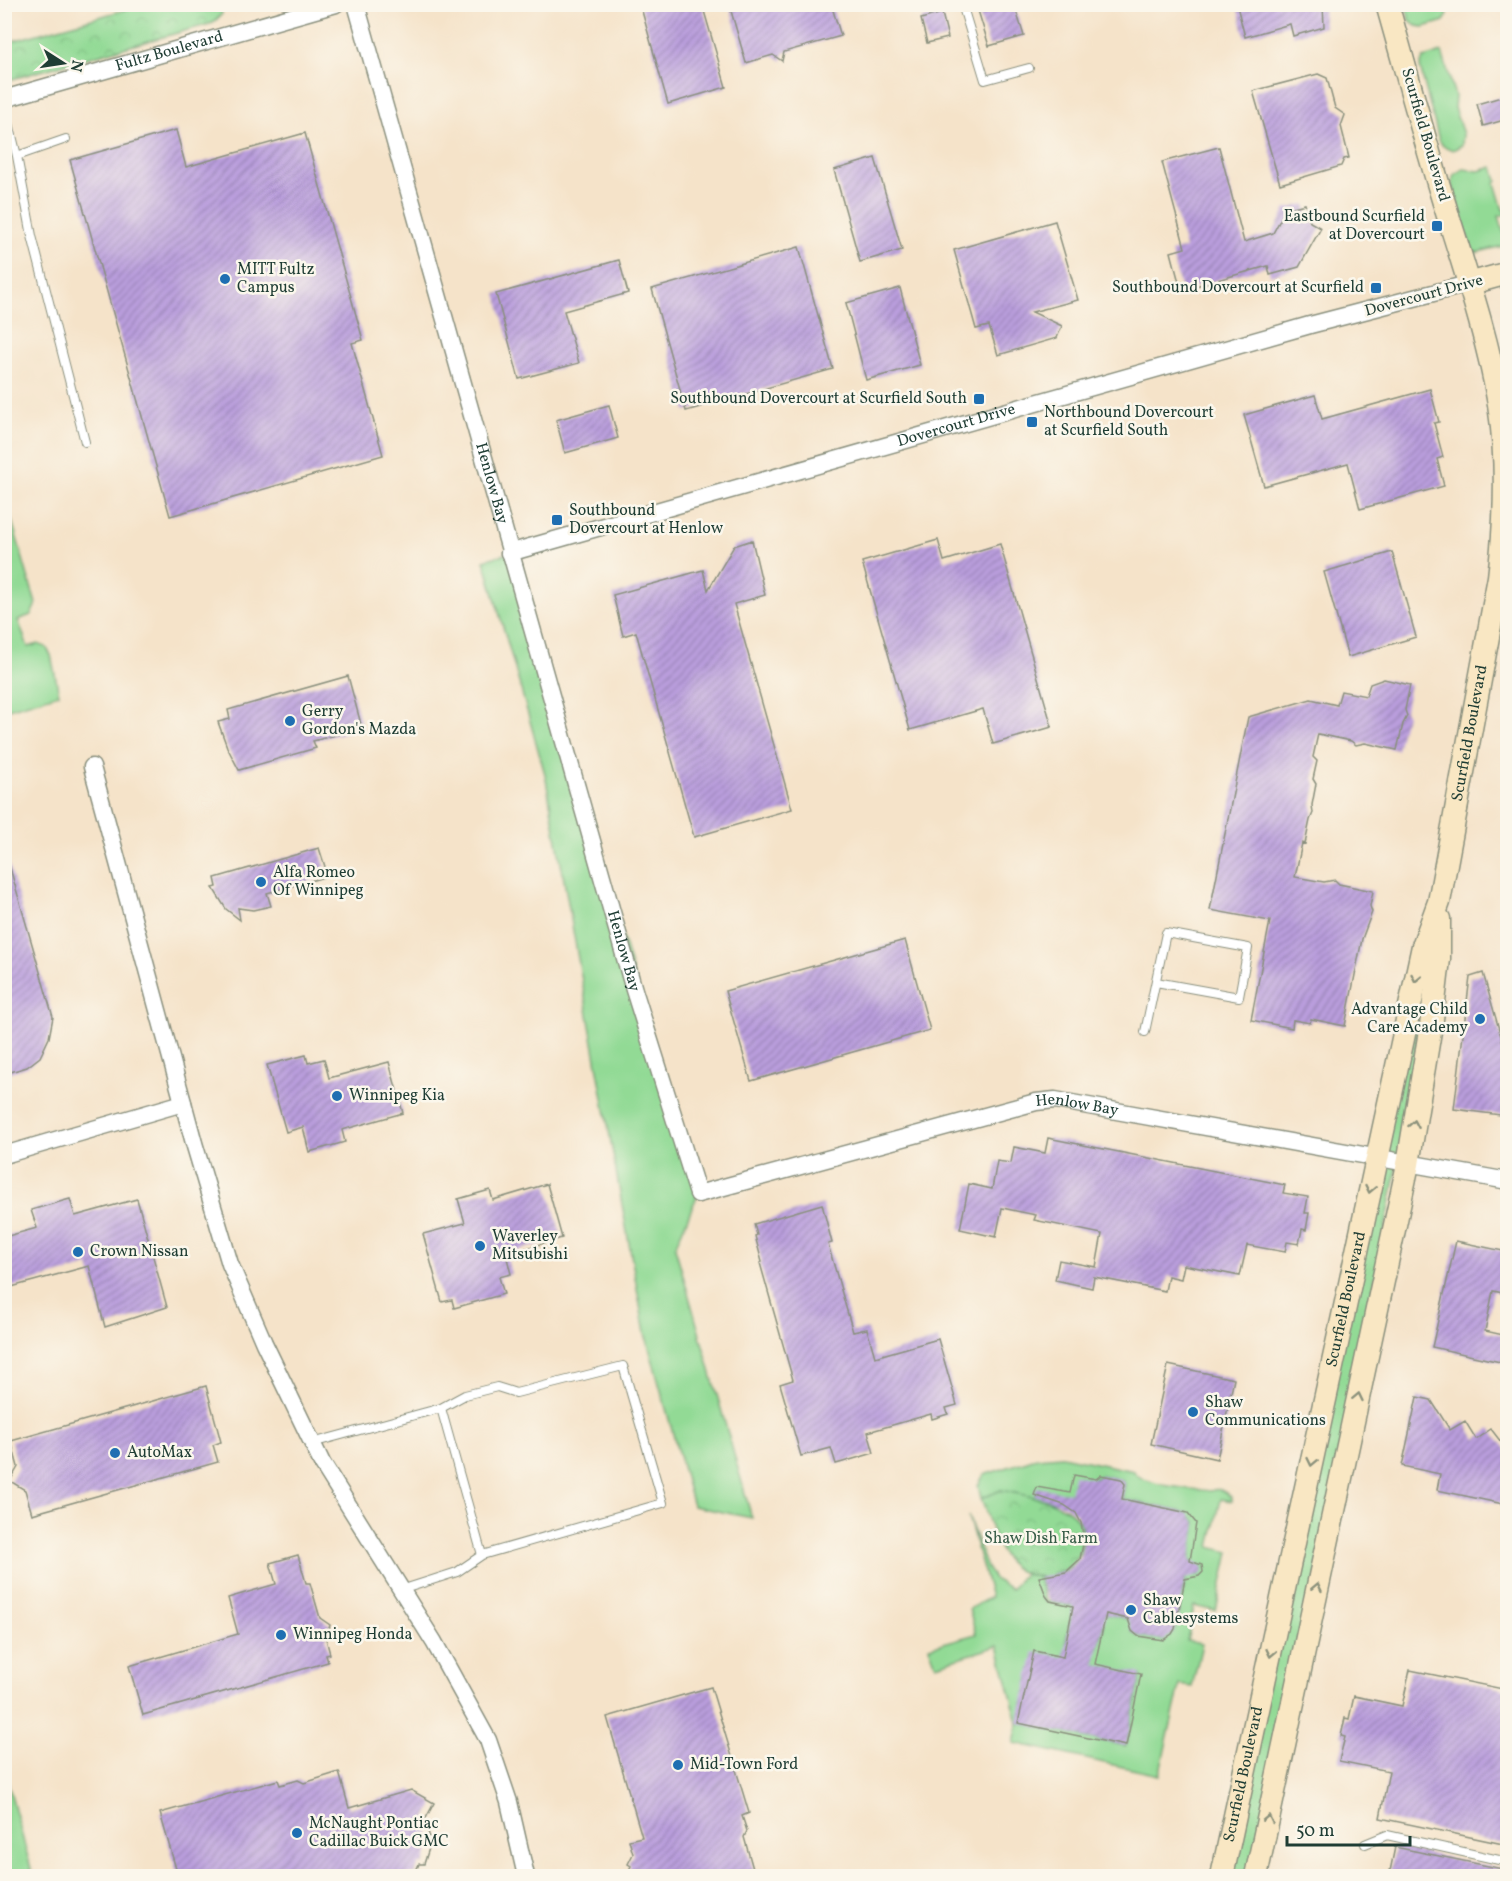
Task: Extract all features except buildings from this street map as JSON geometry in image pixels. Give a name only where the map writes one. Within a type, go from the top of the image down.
[{"type":"street","name":"Fultz Boulevard","points":[[4,101],[336,4]]},
{"type":"street","name":"Henlow Bay","points":[[356,4],[634,990],[698,1194],[1036,1102],[1055,1100],[1508,1181]]},
{"type":"street","name":"Scurfield Boulevard","points":[[1222,1876],[1423,946],[1439,902],[1499,577],[1506,489],[1499,404],[1468,284],[1387,4]]},
{"type":"street","name":"Dovercourt Drive","points":[[509,553],[1310,325],[1508,273]]},
{"type":"street","points":[[92,767],[183,1103],[230,1264],[264,1343],[322,1463],[434,1642],[488,1740],[509,1802],[526,1876]]},
{"type":"street","name":"Scurfield Boulevard","points":[[1256,1876],[1408,1164],[1432,1018],[1439,959],[1439,902]]},
{"type":"street","points":[[4,1155],[183,1103]]},
{"type":"lane","points":[[962,4],[985,80],[1029,68]]},
{"type":"lane","points":[[4,101],[32,236],[86,442]]},
{"type":"lane","points":[[16,156],[66,139]]},
{"type":"lane","points":[[1145,1032],[1166,933],[1248,948],[1239,997],[1156,982]]},
{"type":"lane","points":[[312,1443],[441,1408],[465,1395],[497,1387],[516,1393],[623,1365],[663,1503],[482,1555],[457,1572],[401,1590]]},
{"type":"lane","points":[[441,1408],[482,1555]]},
{"type":"lane","points":[[1365,1844],[1387,1836],[1508,1862]]},
{"type":"green space","points":[[142,5],[220,5],[222,14],[213,23],[5,81],[5,43]]},
{"type":"green space","points":[[1406,5],[1445,5],[1448,15],[1444,21],[1424,27],[1416,26],[1409,19]]},
{"type":"green space","points":[[1442,52],[1455,96],[1454,108],[1463,134],[1462,145],[1453,150],[1443,146],[1439,140],[1420,67],[1423,58]]},
{"type":"green space","points":[[1493,167],[1503,210],[1507,210],[1507,214],[1499,216],[1507,245],[1475,253],[1470,246],[1452,183],[1455,174],[1463,169],[1479,171]]},
{"type":"green space","points":[[5,508],[9,511],[36,604],[31,615],[18,620],[28,647],[38,644],[46,647],[51,655],[59,694],[5,710]]},
{"type":"green space","points":[[509,553],[698,1194],[675,1247],[752,1518],[693,1506],[645,1333],[545,774],[484,560]]},
{"type":"green space","points":[[1423,946],[1439,959],[1256,1876],[1222,1876]]},
{"type":"green space","points":[[1062,1456],[1134,1471],[1147,1480],[1169,1486],[1220,1490],[1232,1498],[1232,1501],[1221,1499],[1210,1547],[1229,1552],[1216,1611],[1194,1606],[1187,1641],[1202,1644],[1192,1687],[1180,1685],[1159,1775],[1014,1743],[1018,1723],[998,1646],[936,1665],[929,1647],[976,1634],[969,1609],[991,1597],[968,1516],[987,1568],[995,1580],[1011,1589],[1024,1574],[1039,1577],[1045,1601],[1084,1608],[1071,1619],[1066,1639],[1069,1658],[1019,1723],[1126,1746],[1141,1675],[1088,1663],[1099,1646],[1104,1625],[1094,1611],[1132,1620],[1132,1631],[1138,1636],[1163,1640],[1172,1634],[1186,1576],[1199,1576],[1202,1566],[1190,1561],[1196,1522],[1187,1513],[1122,1499],[1125,1484],[1122,1480],[1101,1475],[1054,1502],[1001,1490],[981,1499],[978,1485],[984,1475],[1036,1458]]},
{"type":"green space","name":"Shaw Dish Farm","points":[[1001,1490],[1053,1503],[1073,1514],[1082,1532],[1081,1549],[1075,1561],[1065,1570],[1052,1575],[1039,1576],[1025,1573],[1013,1566],[1000,1549],[981,1499]]},
{"type":"green space","points":[[5,1772],[33,1876],[5,1876]]},
{"type":"place","name":"Eastbound Scurfield at Dovercourt","points":[[1437,226]]},
{"type":"place","name":"MITT Fultz Campus","points":[[225,279]]},
{"type":"place","name":"Southbound Dovercourt at Scurfield","points":[[1376,288]]},
{"type":"place","name":"Southbound Dovercourt at Scurfield South","points":[[979,399]]},
{"type":"place","name":"Northbound Dovercourt at Scurfield South","points":[[1032,422]]},
{"type":"place","name":"Southbound Dovercourt at Henlow","points":[[557,520]]},
{"type":"place","name":"Gerry Gordon's Mazda","points":[[290,721]]},
{"type":"place","name":"Alfa Romeo Of Winnipeg","points":[[261,882]]},
{"type":"place","name":"Advantage Child Care Academy","points":[[1480,1019]]},
{"type":"place","name":"Winnipeg Kia","points":[[337,1096]]},
{"type":"place","name":"Waverley Mitsubishi","points":[[480,1246]]},
{"type":"place","name":"Crown Nissan","points":[[78,1252]]},
{"type":"place","name":"Shaw Communications","points":[[1193,1412]]},
{"type":"place","name":"AutoMax","points":[[115,1453]]},
{"type":"place","name":"Shaw Cablesystems","points":[[1131,1610]]},
{"type":"place","name":"Winnipeg Honda","points":[[281,1635]]},
{"type":"place","name":"Mid-Town Ford","points":[[678,1765]]},
{"type":"place","name":"McNaught Pontiac Cadillac Buick GMC","points":[[297,1833]]}]
